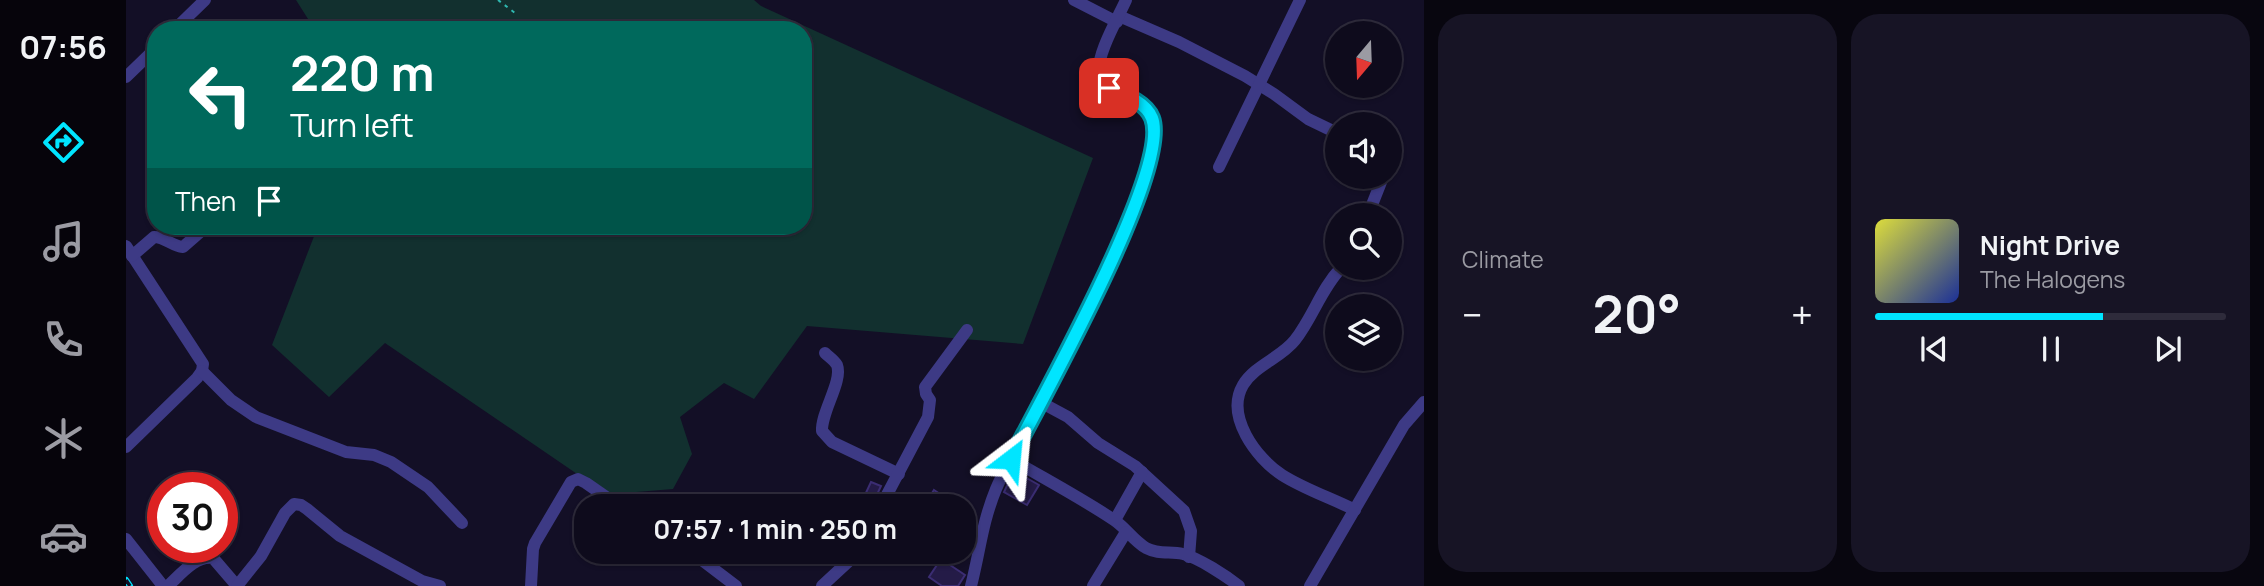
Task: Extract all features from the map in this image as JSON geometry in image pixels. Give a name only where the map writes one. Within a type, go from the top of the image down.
[{"type":"street","points":[[183,21],[205,0]]},
{"type":"street","points":[[1074,0],[1179,41],[1260,85],[1308,119],[1325,127]]},
{"type":"street","points":[[971,586],[984,520],[998,486],[1042,403],[1129,222],[1151,154],[1154,131],[1152,118],[1147,110],[1109,88],[1099,76],[1101,58],[1126,0]]},
{"type":"street","points":[[1219,167],[1300,0]]},
{"type":"street","points":[[126,76],[147,56]]},
{"type":"street","points":[[126,447],[197,378],[203,364],[129,251],[154,237],[161,237],[183,247],[197,235]]},
{"type":"street","points":[[1330,280],[1294,341],[1247,379],[1237,407],[1243,428],[1260,454],[1272,466],[1296,482],[1355,510]]},
{"type":"street","points":[[888,494],[928,417],[930,400],[925,387],[967,330]]},
{"type":"street","points":[[825,353],[838,369],[837,381],[822,422],[822,431],[832,442],[899,474]]},
{"type":"street","points":[[202,370],[231,400],[256,417],[337,449],[374,455],[391,462],[428,487],[463,523]]},
{"type":"street","points":[[1310,586],[1404,425],[1424,402]]},
{"type":"street","points":[[1042,403],[1068,418],[1098,443],[1142,472],[1187,516],[1191,531],[1189,556]]},
{"type":"street","points":[[1011,459],[1115,520],[1148,549],[1189,556],[1239,586]]},
{"type":"street","points":[[1115,520],[1142,472]]},
{"type":"street","points":[[531,586],[535,543],[571,482],[578,479],[586,482],[602,494]]},
{"type":"street","points":[[126,539],[165,586],[197,560],[209,556],[237,586],[261,556],[285,513],[294,504],[301,505],[341,536],[422,582],[440,586]]},
{"type":"street","points":[[1093,586],[1126,532]]},
{"type":"street","points":[[707,564],[736,586]]},
{"type":"street","points":[[822,586],[846,564]]},
{"type":"path","points":[[498,0],[516,13]]},
{"type":"green space","points":[[296,0],[754,0],[794,21],[309,21]]},
{"type":"green space","points":[[812,29],[1093,158],[1023,344],[807,326],[754,399],[724,383],[680,417],[692,454],[673,489],[612,494],[583,478],[385,343],[329,397],[272,345],[315,235],[812,235]]},
{"type":"building","points":[[1014,471],[1039,485],[1027,505],[1004,492]]},
{"type":"building","points":[[871,482],[881,486],[877,494],[865,494]]},
{"type":"building","points":[[938,564],[948,564],[965,575],[958,586],[942,586],[929,577]]},
{"type":"railway","points":[[126,580],[130,586]]},
{"type":"route","points":[[1011,459],[1040,408],[1094,298],[1129,222],[1147,171],[1154,131],[1152,118],[1138,103],[1109,88]]}]
